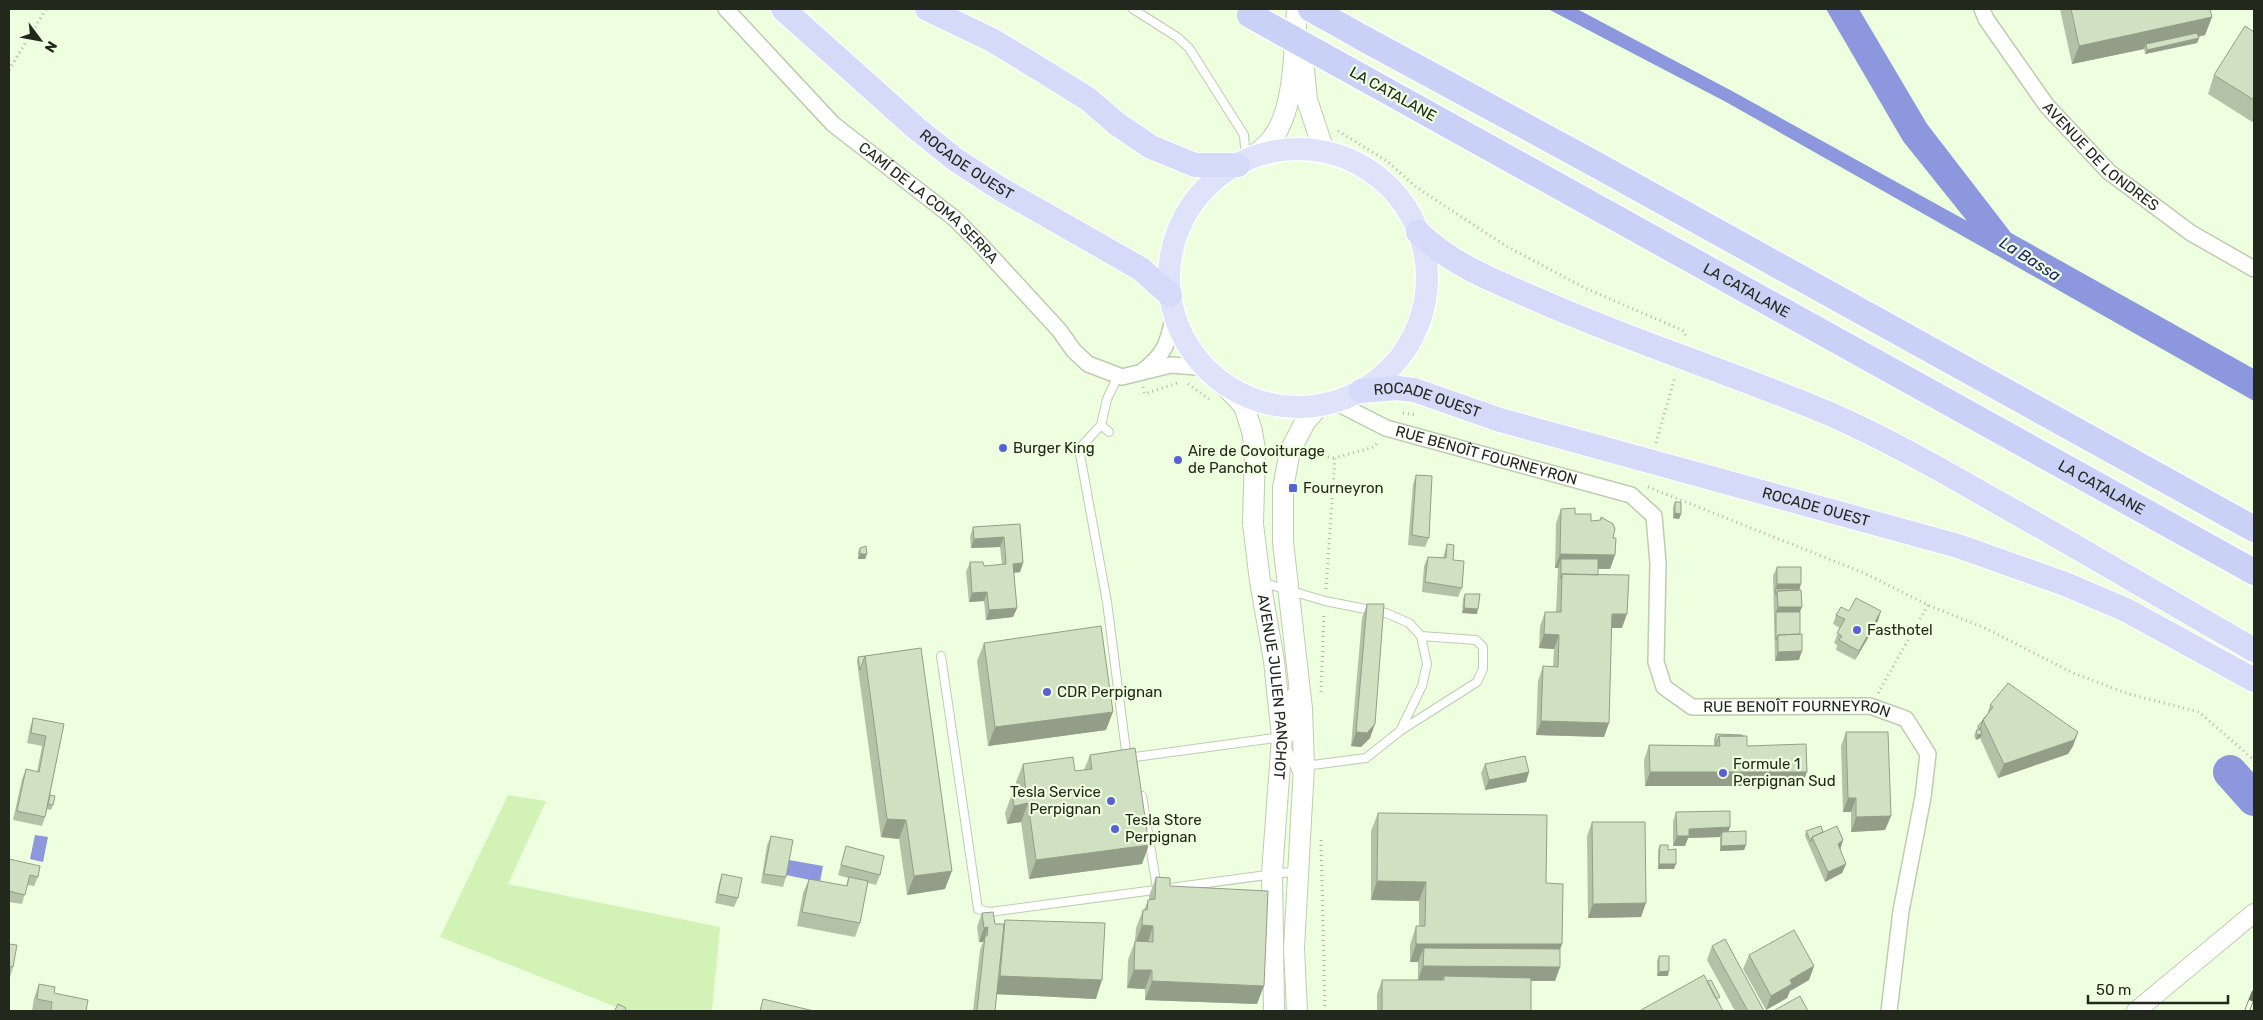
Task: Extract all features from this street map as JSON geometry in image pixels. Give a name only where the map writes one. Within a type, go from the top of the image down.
[{"type":"highway","name":"ROCADE OUEST","points":[[783,9],[916,128],[956,160],[999,188],[1141,269],[1172,304]]},
{"type":"highway","points":[[927,9],[992,40],[1043,71],[1088,99],[1117,124],[1151,147],[1195,165],[1247,159]]},
{"type":"highway","points":[[1310,9],[1584,158],[2254,529]]},
{"type":"highway","name":"LA CATALANE","points":[[1245,12],[2254,572]]},
{"type":"highway","points":[[1418,232],[1436,249],[1453,261],[1498,283],[1612,332],[1701,363],[1832,415],[1941,470],[2254,650]]},
{"type":"highway","name":"ROCADE OUEST","points":[[1361,391],[1398,388],[1414,390],[1500,420],[1958,546],[2065,584],[2155,624],[2254,680]]},
{"type":"main road","points":[[1247,159],[1289,149],[1324,151],[1356,163],[1382,182],[1403,205],[1418,232],[1425,257],[1426,275],[1424,310],[1415,334],[1401,357],[1383,376],[1361,391],[1328,405],[1297,407],[1275,405],[1253,399],[1233,389],[1212,372],[1194,352],[1172,304],[1169,272],[1179,228],[1204,189],[1271,140],[1282,117],[1289,95],[1297,9]]},
{"type":"main road","points":[[1303,9],[1303,75],[1307,100],[1324,151]]},
{"type":"main road","name":"AVENUE JULIEN PANCHOT","points":[[1212,372],[1244,406],[1252,431],[1255,450],[1253,524],[1260,581],[1283,670],[1282,738],[1272,873],[1274,1011]]},
{"type":"main road","name":"AVENUE JULIEN PANCHOT","points":[[1297,1011],[1294,948],[1304,766],[1302,709],[1287,591],[1283,542],[1284,488],[1290,451],[1305,422],[1328,405]]},
{"type":"street","name":"CAMÍ DE LA COMA SERRA","points":[[726,9],[833,124],[954,218],[1059,330],[1074,351],[1088,364],[1118,376],[1139,374],[1171,365],[1212,372]]},
{"type":"street","name":"AVENUE DE LONDRES","points":[[1982,9],[1986,19],[2047,106],[2109,172],[2191,233],[2254,269]]},
{"type":"street","points":[[1139,374],[1160,358],[1168,344],[1172,304]]},
{"type":"street","name":"RUE BENOÎT FOURNEYRON","points":[[1328,405],[1386,428],[1631,494],[1654,516],[1657,535],[1656,662],[1664,687],[1692,707],[1870,706],[1906,719],[1928,754],[1923,797],[1900,921],[1888,1011]]},
{"type":"street","points":[[2136,1011],[2252,912]]},
{"type":"lane","points":[[1133,9],[1177,37],[1189,48],[1244,135],[1247,159]]},
{"type":"lane","points":[[1118,376],[1107,399],[1101,425],[1079,449],[1107,602],[1126,751],[1135,757],[1282,738],[1297,771],[1296,814],[1302,825]]},
{"type":"lane","points":[[1101,425],[1109,432]]},
{"type":"lane","points":[[1260,581],[1287,591],[1325,601],[1386,613],[1409,623],[1421,636],[1426,664],[1422,686],[1400,731]]},
{"type":"lane","points":[[1283,670],[1291,746],[1304,766],[1366,758],[1400,731],[1477,682],[1483,669],[1483,647],[1476,640],[1421,636]]},
{"type":"lane","points":[[941,656],[978,909],[990,912],[1297,871]]},
{"type":"lane","points":[[1135,757],[1137,766]]},
{"type":"lane","points":[[1140,784],[1157,889]]},
{"type":"path","points":[[9,70],[46,9]]},
{"type":"path","points":[[1330,127],[1387,161],[1431,197],[1506,246],[1585,288],[1684,331],[1687,335],[1685,340]]},
{"type":"path","points":[[1654,450],[1677,369]]},
{"type":"path","points":[[1139,374],[1145,394],[1181,382],[1203,394],[1214,404]]},
{"type":"path","points":[[1290,451],[1335,458],[1374,447],[1386,428]]},
{"type":"path","points":[[1216,450],[1235,452],[1237,448]]},
{"type":"path","points":[[1320,697],[1335,458]]},
{"type":"path","points":[[1666,492],[1864,573],[1928,605],[1987,629],[2073,673],[2129,694],[2199,712],[2254,760]]},
{"type":"path","points":[[1870,706],[1928,605]]},
{"type":"path","points":[[1321,833],[1325,1011]]},
{"type":"green space","points":[[508,795],[546,801],[508,884],[720,927],[712,1011],[626,1011],[440,937]]},
{"type":"water","points":[[1548,9],[1577,9],[1732,91],[1967,221],[1903,141],[1826,9],[1859,9],[1927,124],[2011,233],[2254,369],[2254,401],[1726,102]]},
{"type":"water","points":[[35,835],[48,837],[43,862],[30,859]]},
{"type":"water","points":[[789,860],[823,866],[820,882],[786,875]]},
{"type":"building","points":[[2071,9],[2210,9],[2212,17],[2079,46]]},
{"type":"building","points":[[2245,26],[2254,32],[2254,100],[2214,75]]},
{"type":"building","points":[[2197,33],[2199,38],[2147,50],[2146,44]]},
{"type":"building","points":[[1416,475],[1432,476],[1429,538],[1412,535]]},
{"type":"building","points":[[1675,502],[1681,502],[1681,514],[1675,513]]},
{"type":"building","points":[[1575,508],[1575,514],[1591,514],[1591,521],[1601,520],[1601,517],[1613,524],[1615,529],[1613,538],[1616,538],[1615,555],[1560,554],[1561,509]]},
{"type":"building","points":[[1020,524],[1023,563],[1013,564],[1017,608],[989,610],[987,592],[972,593],[970,562],[983,562],[984,566],[1006,564],[1004,537],[974,539],[973,527]]},
{"type":"building","points":[[1447,544],[1454,545],[1453,560],[1464,561],[1462,588],[1425,582],[1428,557],[1446,558]]},
{"type":"building","points":[[866,546],[867,554],[860,554],[860,548]]},
{"type":"building","points":[[1561,559],[1598,559],[1598,575],[1562,574],[1561,579]]},
{"type":"building","points":[[1777,567],[1801,567],[1801,584],[1777,584]]},
{"type":"building","points":[[1562,574],[1629,575],[1627,614],[1612,614],[1609,723],[1541,721],[1543,666],[1558,667],[1559,635],[1544,634],[1545,612],[1561,612]]},
{"type":"building","points":[[1775,589],[1799,590],[1777,591],[1776,595]]},
{"type":"building","points":[[1801,590],[1802,607],[1778,607],[1777,591]]},
{"type":"building","points":[[1465,594],[1480,594],[1478,609],[1464,608]]},
{"type":"building","points":[[1856,598],[1881,611],[1859,651],[1839,640],[1842,636],[1837,633],[1845,619],[1836,615],[1841,607],[1849,611]]},
{"type":"building","points":[[1367,604],[1384,604],[1375,724],[1367,733],[1356,732]]},
{"type":"building","points":[[1776,612],[1800,612],[1800,634],[1778,635],[1776,640]]},
{"type":"building","points":[[1101,626],[1113,712],[995,727],[984,643]]},
{"type":"building","points":[[1802,634],[1802,651],[1778,652],[1778,635]]},
{"type":"building","points":[[921,648],[952,871],[914,876],[906,820],[887,819],[865,656]]},
{"type":"building","points":[[865,656],[860,670],[858,657]]},
{"type":"building","points":[[2008,683],[2078,732],[2074,740],[2004,764],[1983,720],[1993,707],[1990,705]]},
{"type":"building","points":[[33,718],[64,724],[45,817],[17,811],[26,769],[39,772],[46,736],[31,733]]},
{"type":"building","points":[[1980,729],[1982,734],[1977,735],[1976,731]]},
{"type":"building","points":[[1846,732],[1888,732],[1891,816],[1856,817],[1856,798],[1848,798]]},
{"type":"building","points":[[1716,734],[1743,736],[1719,736],[1716,745]]},
{"type":"building","points":[[1719,736],[1747,736],[1747,746],[1806,744],[1807,772],[1650,772],[1649,745],[1720,746]]},
{"type":"building","points":[[1135,748],[1149,845],[1036,860],[1028,803],[1014,806],[1012,794],[1026,792],[1023,764],[1073,757],[1075,771],[1092,769],[1090,755]]},
{"type":"building","points":[[1525,756],[1529,772],[1489,780],[1485,764]]},
{"type":"building","points":[[50,795],[55,796],[53,805],[48,804]]},
{"type":"building","points":[[1730,811],[1730,827],[1689,829],[1689,836],[1677,836],[1676,812]]},
{"type":"building","points":[[1378,813],[1547,815],[1546,883],[1563,884],[1562,944],[1416,944],[1416,926],[1425,926],[1426,882],[1377,881]]},
{"type":"building","points":[[1592,822],[1645,822],[1646,903],[1593,904]]},
{"type":"building","points":[[1821,826],[1823,832],[1812,837],[1811,842],[1806,831]]},
{"type":"building","points":[[1837,826],[1843,840],[1838,844],[1846,864],[1828,872],[1812,837]]},
{"type":"building","points":[[1746,831],[1746,845],[1721,846],[1722,832]]},
{"type":"building","points":[[771,836],[793,840],[786,877],[764,874]]},
{"type":"building","points":[[1660,845],[1668,845],[1668,850],[1676,849],[1676,864],[1659,864]]},
{"type":"building","points":[[846,846],[884,856],[880,875],[841,865]]},
{"type":"building","points":[[9,859],[40,866],[38,877],[30,875],[25,895],[9,891]]},
{"type":"building","points":[[722,874],[742,878],[738,898],[718,894]]},
{"type":"building","points":[[849,877],[868,881],[860,923],[802,912],[809,879],[847,886]]},
{"type":"building","points":[[1156,877],[1170,878],[1170,886],[1268,891],[1264,986],[1152,981],[1152,970],[1134,970],[1135,941],[1153,942],[1153,926],[1142,925],[1143,910],[1147,910],[1148,900],[1155,899]]},
{"type":"building","points":[[993,912],[995,924],[1004,924],[995,1011],[977,1011],[985,936],[987,936],[988,927],[984,928],[982,913]]},
{"type":"building","points":[[1005,920],[1105,923],[1102,980],[1000,976]]},
{"type":"building","points":[[1794,930],[1814,966],[1790,980],[1792,984],[1771,996],[1749,955]]},
{"type":"building","points":[[1725,939],[1764,1011],[1748,1011],[1712,946]]},
{"type":"building","points":[[9,944],[17,945],[13,967],[9,966]]},
{"type":"building","points":[[1424,948],[1560,949],[1560,967],[1423,966]]},
{"type":"building","points":[[1659,956],[1669,956],[1669,971],[1659,972]]},
{"type":"building","points":[[1704,975],[1723,1011],[1641,1010]]},
{"type":"building","points":[[1444,976],[1531,978],[1531,1011],[1382,1011],[1382,980],[1444,980]]},
{"type":"building","points":[[1711,980],[1720,997],[1716,999],[1707,981]]},
{"type":"building","points":[[39,984],[55,987],[54,993],[88,1000],[86,1011],[51,1011],[52,1002],[37,999]]},
{"type":"building","points":[[1800,996],[1808,1011],[1775,1011],[1775,1010]]},
{"type":"building","points":[[763,999],[814,1011],[760,1011]]},
{"type":"building","points":[[618,1004],[626,1008],[625,1011],[615,1010]]},
{"type":"waterway","name":"La Bassa","points":[[2230,772],[2254,799]]},
{"type":"railway","points":[[2247,1011],[2254,993]]},
{"type":"place","name":"Burger King","points":[[1003,448]]},
{"type":"place","name":"Aire de Covoiturage de Panchot","points":[[1178,460]]},
{"type":"place","name":"Fourneyron","points":[[1293,488]]},
{"type":"place","name":"Fasthotel","points":[[1857,630]]},
{"type":"place","name":"CDR Perpignan","points":[[1047,692]]},
{"type":"place","name":"Formule 1 Perpignan Sud","points":[[1723,773]]},
{"type":"place","name":"Tesla Service Perpignan","points":[[1111,801]]},
{"type":"place","name":"Tesla Store Perpignan","points":[[1115,829]]}]
